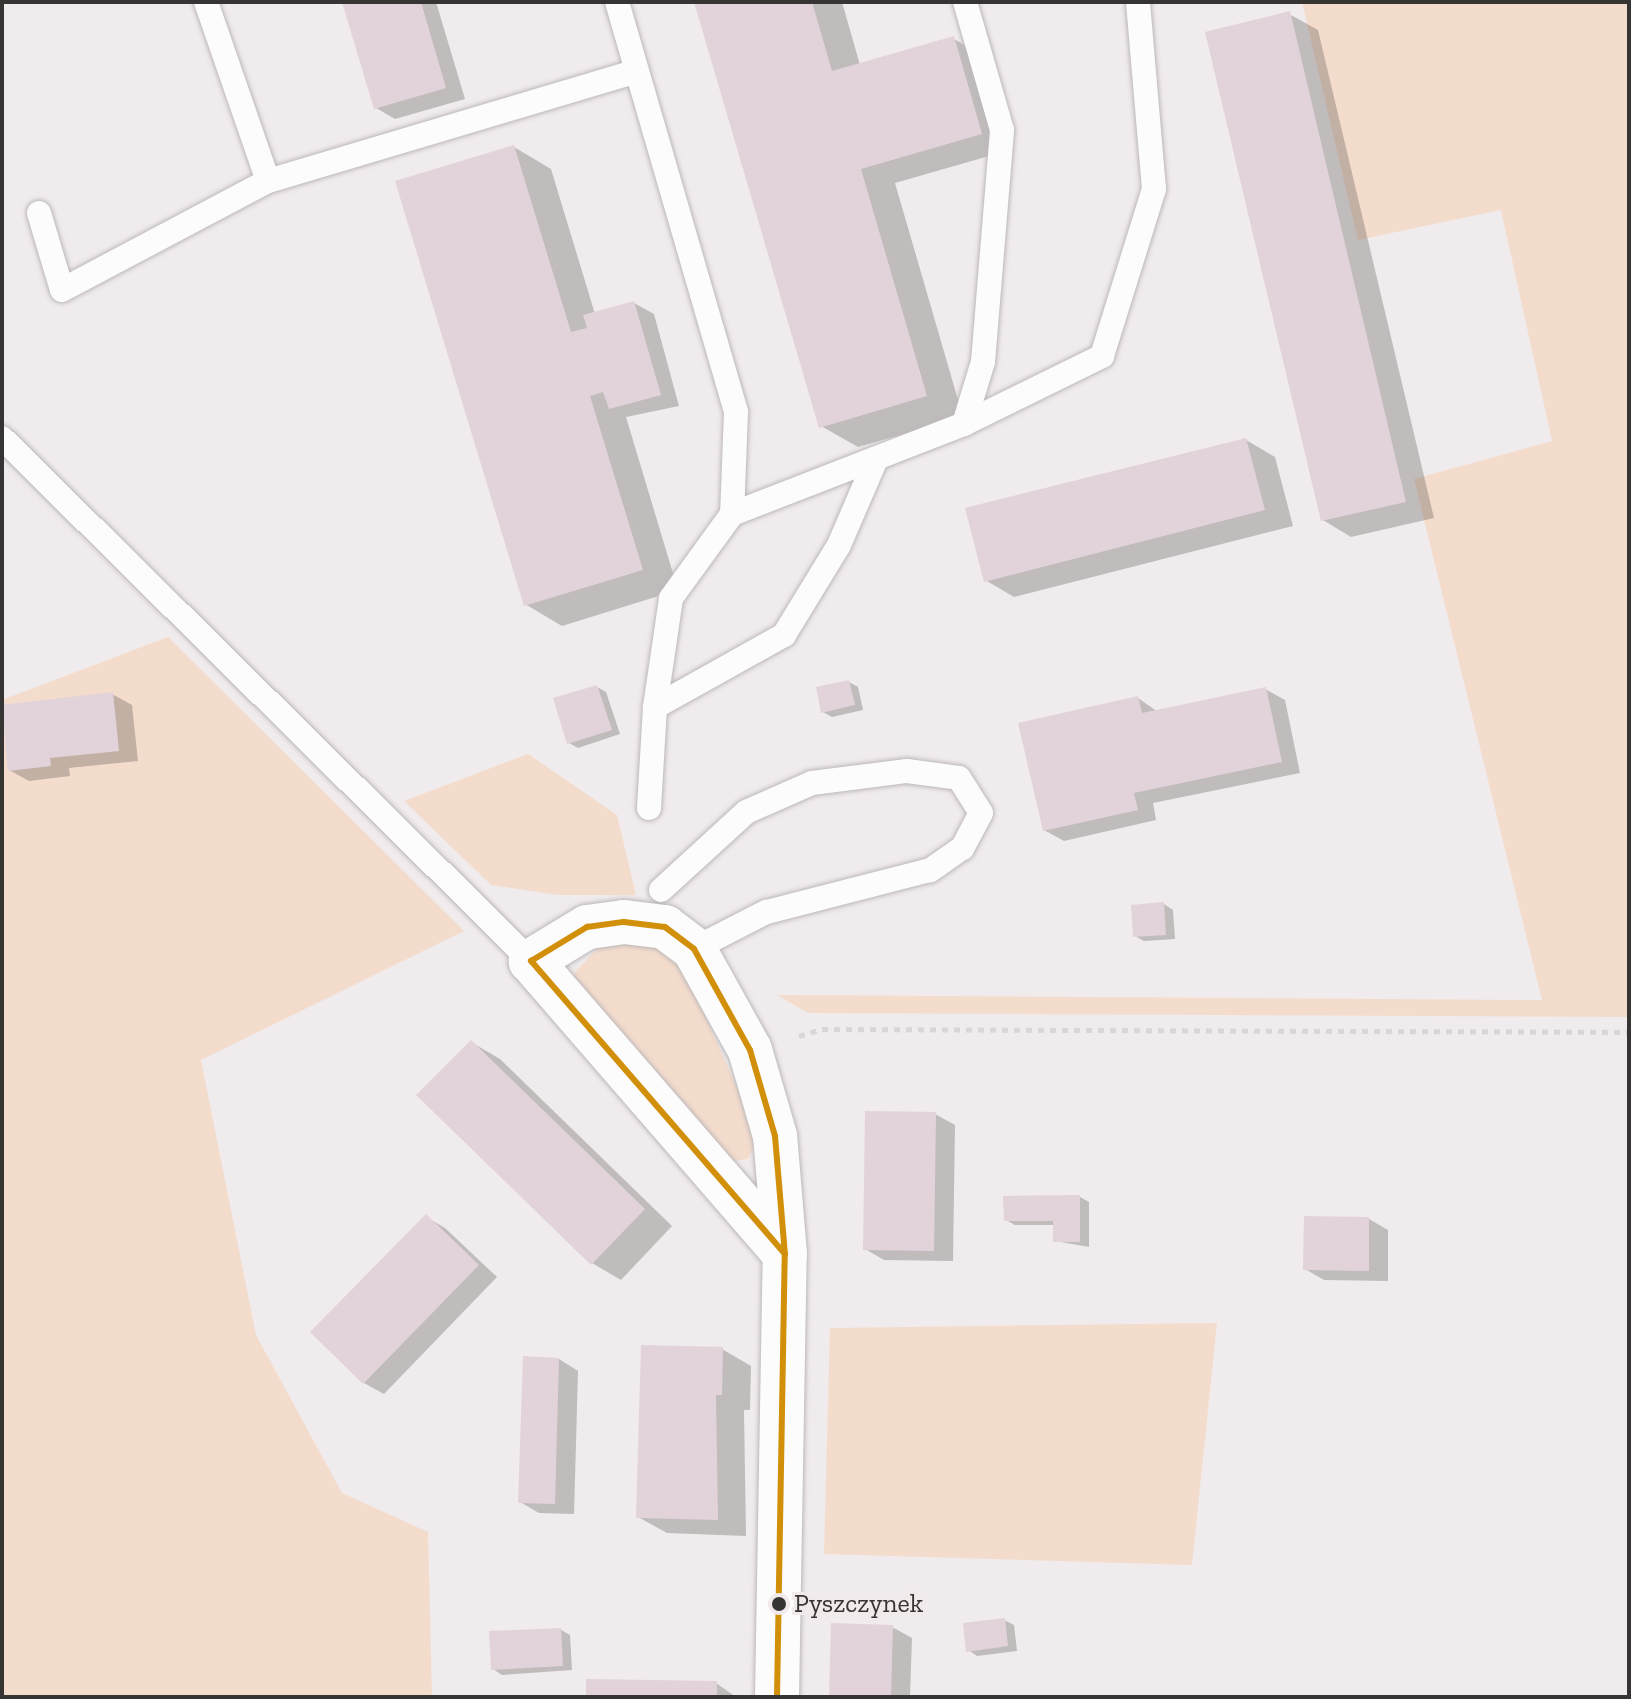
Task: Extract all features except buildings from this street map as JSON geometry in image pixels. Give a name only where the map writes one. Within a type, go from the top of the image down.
[{"type":"street","points":[[777,1697],[785,1254],[775,1136],[750,1050],[694,949],[665,927],[624,922],[587,927],[531,961],[785,1254]]},
{"type":"lane","points":[[206,2],[268,181]]},
{"type":"lane","points":[[617,2],[634,72],[736,412],[732,514]]},
{"type":"lane","points":[[964,424],[983,362],[1002,130],[965,2]]},
{"type":"lane","points":[[649,808],[655,707],[671,598],[732,514],[964,424],[1102,356],[1154,189],[1138,2]]},
{"type":"lane","points":[[39,213],[62,290],[268,181],[634,72]]},
{"type":"lane","points":[[2,438],[531,961]]},
{"type":"lane","points":[[655,707],[784,635],[839,545],[876,459]]},
{"type":"lane","points":[[661,890],[746,812],[812,783],[907,771],[959,778],[981,813],[962,848],[930,870],[766,912],[694,949]]},
{"type":"path","points":[[750,1050],[822,1029],[1629,1032]]},
{"type":"shaded area","points":[[1302,2],[1629,2],[1629,1017],[808,1013],[777,995],[1542,1000],[1414,479],[1552,441],[1501,210],[1358,240]]},
{"type":"shaded area","points":[[168,637],[464,931],[201,1060],[256,1335],[342,1493],[428,1532],[432,1697],[2,1697],[2,700]]},
{"type":"shaded area","points":[[528,754],[617,815],[636,895],[558,895],[491,885],[404,801]]},
{"type":"shaded area","points":[[644,939],[677,954],[759,1136],[748,1159],[734,1161],[712,1150],[570,993],[575,972],[601,945]]},
{"type":"shaded area","points":[[1217,1323],[1192,1565],[824,1554],[830,1328]]},
{"type":"transit line","points":[[624,922],[665,927],[694,949],[750,1050],[775,1136],[785,1254],[531,961],[587,927],[624,922]]},
{"type":"transit line","points":[[777,1697],[785,1254]]},
{"type":"place","name":"Pyszczynek","points":[[779,1604]]}]
